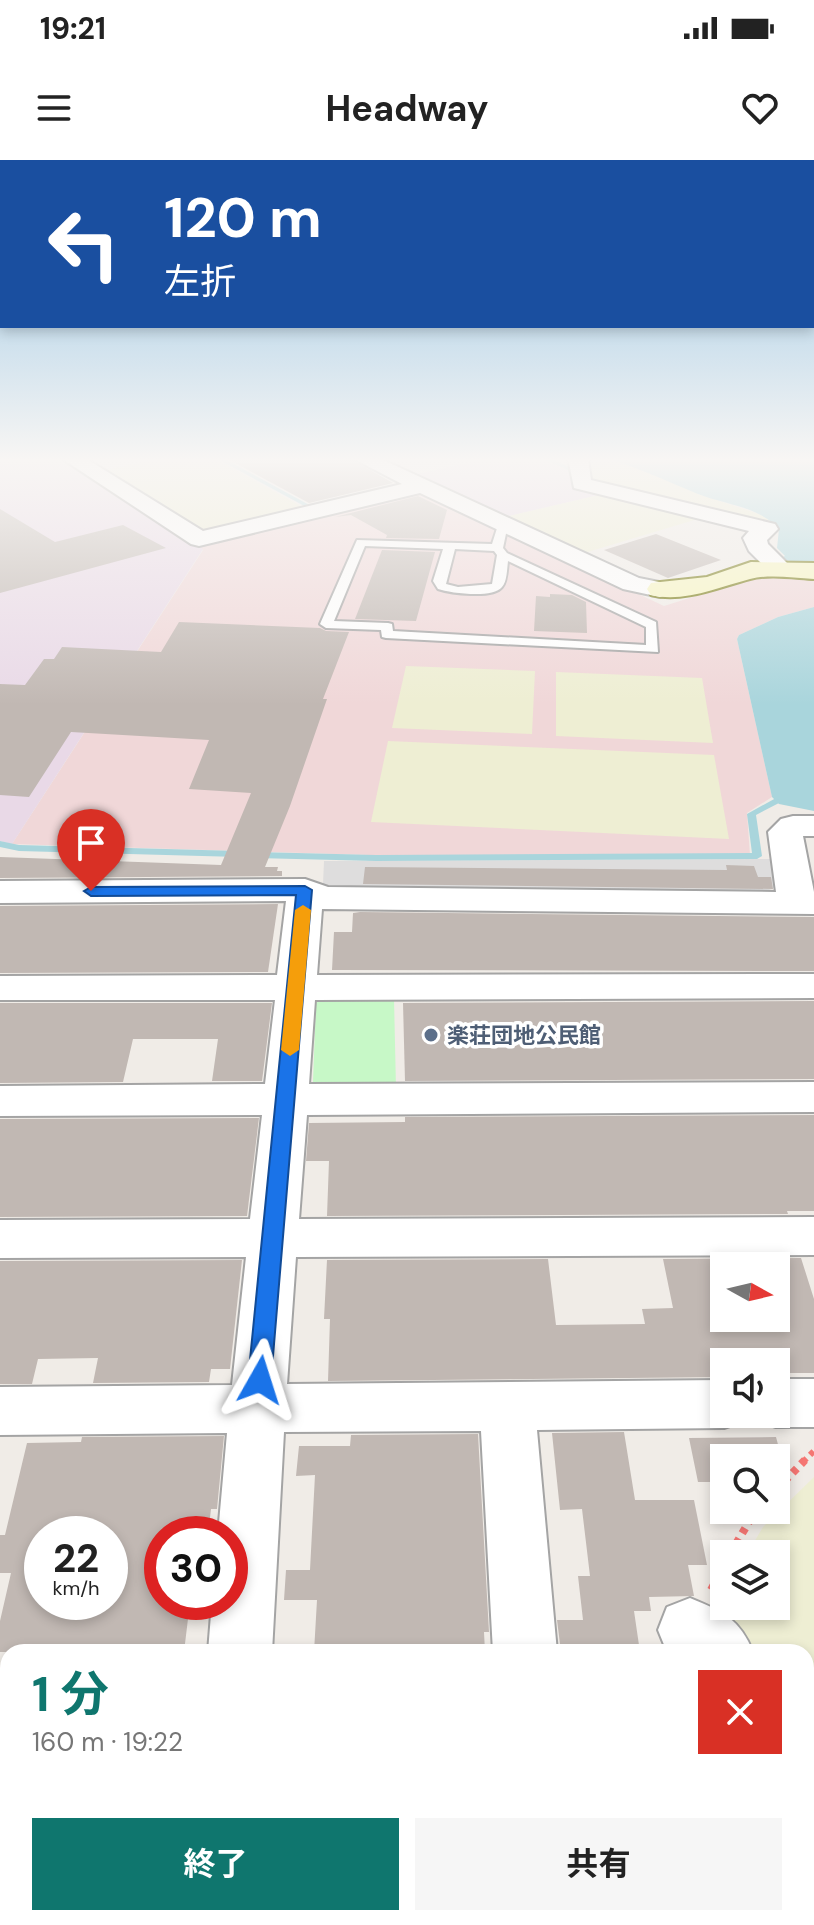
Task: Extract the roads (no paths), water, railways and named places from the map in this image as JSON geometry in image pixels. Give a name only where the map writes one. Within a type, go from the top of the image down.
[{"type":"street","points":[[538,540],[632,584],[660,589],[710,584],[751,570],[780,568],[814,571]]},
{"type":"street","points":[[756,540],[757,546],[780,568]]},
{"type":"street","points":[[0,892],[305,890],[322,898],[805,902],[785,832],[793,826],[814,826]]},
{"type":"street","points":[[241,1644],[257,1408],[305,890]]},
{"type":"street","points":[[0,988],[814,986]]},
{"type":"street","points":[[0,1101],[814,1097]]},
{"type":"street","points":[[0,1239],[814,1236]]},
{"type":"street","points":[[790,1403],[814,1403]]},
{"type":"street","points":[[0,1411],[710,1404]]},
{"type":"street","points":[[507,1406],[524,1644]]},
{"type":"lane","points":[[450,546],[439,581],[442,586],[457,591],[494,588],[498,585],[501,540]]},
{"type":"lane","points":[[361,542],[500,551],[652,625],[653,649],[386,634],[388,627],[326,624],[361,542]]},
{"type":"water","points":[[778,540],[814,540],[814,565],[779,559],[785,556],[777,548]]},
{"type":"water","points":[[814,607],[814,811],[779,804],[772,797],[737,639],[739,635],[778,617]]},
{"type":"waterway","points":[[256,855],[376,858],[757,856],[751,814],[776,801]]},
{"type":"waterway","points":[[0,844],[19,848],[239,854]]},
{"type":"place","name":"楽荘団地公民館","points":[[431,1035]]}]
